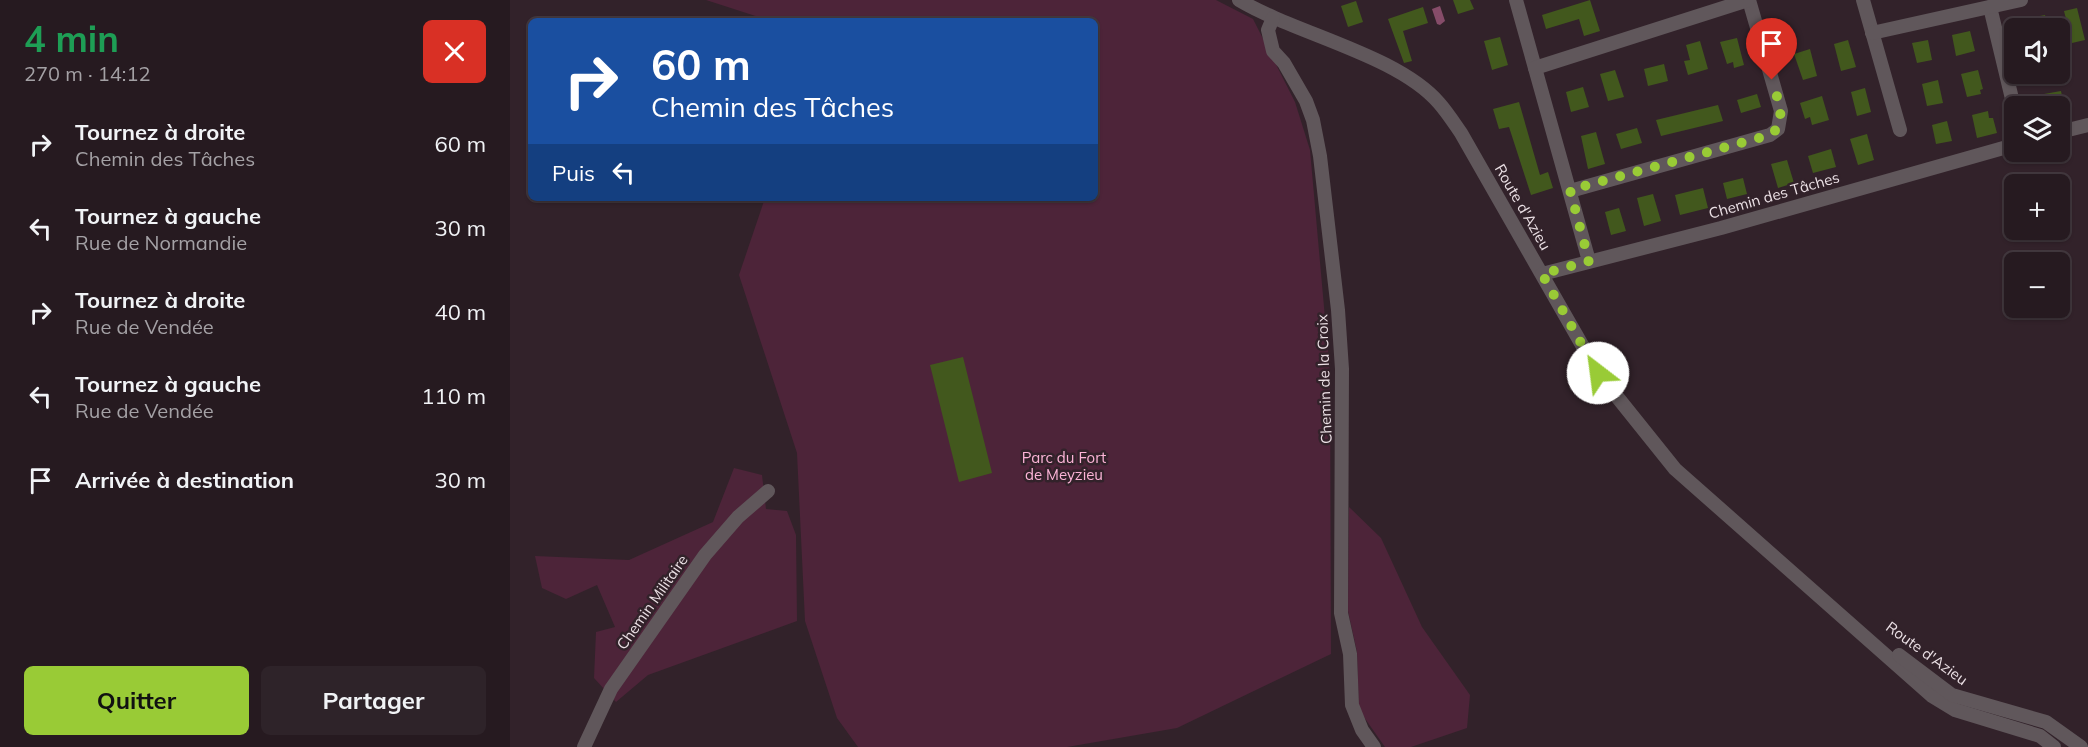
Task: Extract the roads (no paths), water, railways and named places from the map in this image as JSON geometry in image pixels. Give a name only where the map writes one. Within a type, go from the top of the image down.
[{"type":"street","name":"Route d'Azieu","points":[[1239,0],[1273,18],[1384,64],[1411,79],[1439,102],[1461,133],[1598,373],[1675,469],[1826,599],[1932,696],[1955,710],[2040,736],[2054,747]]},
{"type":"street","points":[[1516,0],[1589,261]]},
{"type":"street","points":[[1535,68],[1749,0],[1781,111],[1778,129],[1770,135],[1570,190]]},
{"type":"street","points":[[1863,0],[1900,130]]},
{"type":"street","points":[[1872,33],[2018,0]]},
{"type":"street","points":[[1990,7],[2011,96]]},
{"type":"street","name":"Chemin de la Croix","points":[[1273,18],[1268,30],[1273,51],[1284,63],[1306,101],[1313,120],[1318,148],[1338,310],[1342,369],[1341,614],[1350,654],[1352,705],[1362,730],[1374,747]]},
{"type":"street","points":[[2070,129],[2088,124]]},
{"type":"street","name":"Chemin des Tâches","points":[[1542,274],[1721,228],[2004,148]]},
{"type":"street","name":"Chemin Militaire","points":[[584,747],[611,689],[705,555],[738,517],[768,491]]},
{"type":"street","name":"Route d'Azieu","points":[[1826,599],[1952,695],[2046,722],[2081,747]]},
{"type":"park label","name":"Parc du Fort de Meyzieu","points":[[1064,466]]}]
